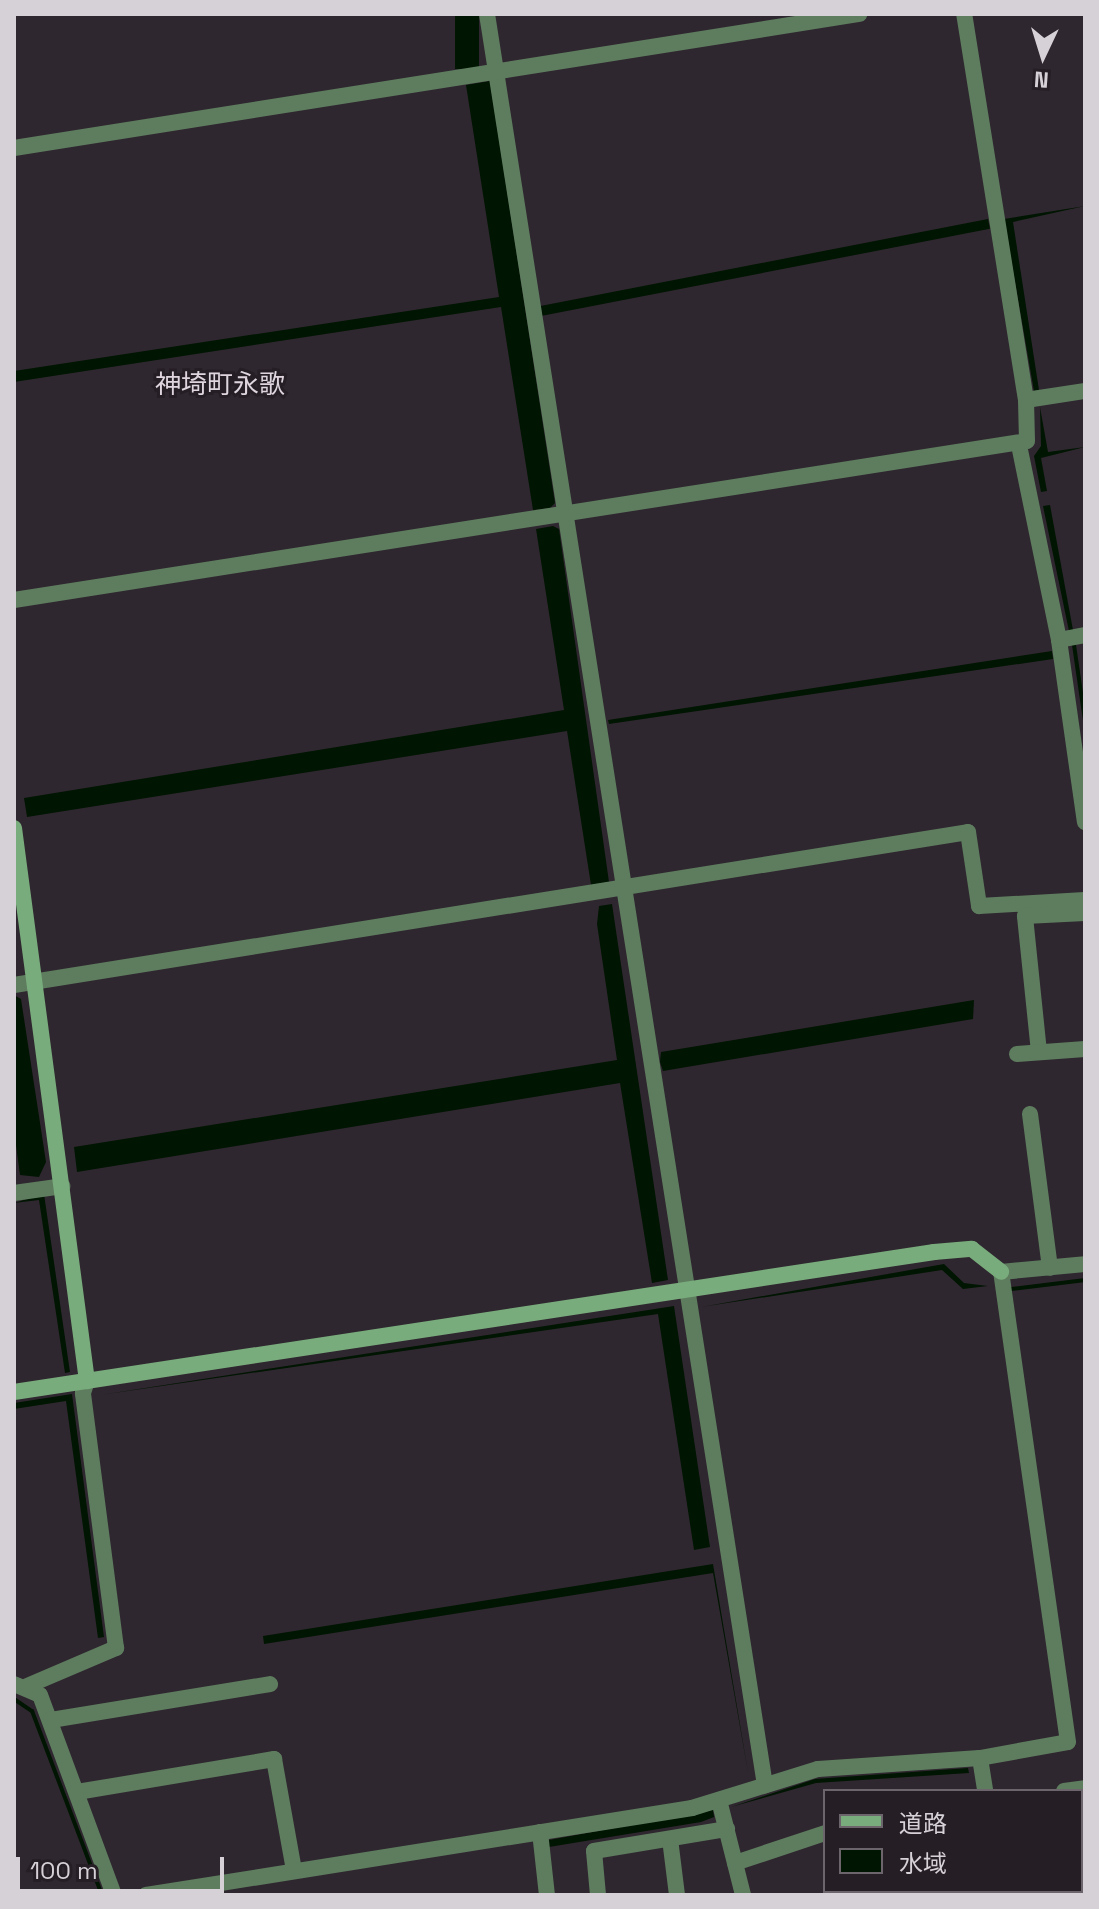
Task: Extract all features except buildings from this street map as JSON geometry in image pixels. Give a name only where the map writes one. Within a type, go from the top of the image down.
[{"type":"street","points":[[487,14],[765,1785]]},
{"type":"street","points":[[14,148],[859,14]]},
{"type":"street","points":[[14,600],[1019,445],[1030,434],[1026,400],[964,14]]},
{"type":"street","points":[[1026,400],[1085,391]]},
{"type":"street","points":[[1019,445],[1059,640],[1085,822]]},
{"type":"street","points":[[1059,640],[1085,635]]},
{"type":"street","points":[[14,828],[63,1186],[87,1381],[83,1393],[116,1648],[18,1681]]},
{"type":"street","points":[[14,985],[626,891],[968,832],[979,906],[1085,900]]},
{"type":"street","points":[[1039,1052],[1025,916],[1085,913]]},
{"type":"street","points":[[1017,1054],[1085,1049]]},
{"type":"street","points":[[1030,1114],[1050,1268]]},
{"type":"street","points":[[14,1193],[63,1186]]},
{"type":"street","points":[[14,1392],[972,1249],[1001,1272],[1072,1738],[980,1758],[818,1769],[719,1800],[146,1895]]},
{"type":"street","points":[[1001,1272],[1085,1264]]},
{"type":"street","points":[[18,1681],[40,1695],[114,1895]]},
{"type":"street","points":[[51,1720],[270,1684]]},
{"type":"street","points":[[980,1758],[985,1789]]},
{"type":"street","points":[[77,1792],[274,1759],[293,1865]]},
{"type":"street","points":[[719,1800],[743,1895]]},
{"type":"street","points":[[598,1895],[594,1851],[727,1829]]},
{"type":"street","points":[[540,1832],[547,1895]]},
{"type":"street","points":[[735,1863],[823,1834]]},
{"type":"street","points":[[670,1839],[677,1895]]},
{"type":"water","points":[[455,14],[479,14],[479,69],[455,69]]},
{"type":"water","points":[[490,81],[555,503],[550,508],[533,510],[501,307],[14,382],[14,371],[499,297],[466,85]]},
{"type":"water","points":[[1085,206],[1013,222],[1039,390],[1034,391],[1004,219]]},
{"type":"water","points":[[988,219],[990,229],[542,316],[540,306]]},
{"type":"water","points":[[1040,407],[1048,452],[1085,447],[1041,458],[1047,491],[1041,492],[1034,456],[1041,446]]},
{"type":"water","points":[[1050,505],[1073,630],[1069,631],[1043,506]]},
{"type":"water","points":[[553,526],[559,529],[609,882],[591,885],[567,731],[27,817],[24,798],[564,710],[536,529]]},
{"type":"water","points":[[1052,651],[1053,659],[609,724],[608,720]]},
{"type":"water","points":[[612,904],[668,1280],[652,1283],[620,1083],[77,1172],[74,1147],[617,1060],[597,924],[599,906]]},
{"type":"water","points":[[14,995],[21,999],[46,1162],[39,1177],[20,1175],[14,1130]]},
{"type":"water","points":[[974,1000],[973,1019],[663,1071],[660,1062],[661,1052]]},
{"type":"water","points":[[44,1194],[70,1372],[65,1373],[39,1200],[14,1203]]},
{"type":"water","points":[[944,1264],[964,1283],[988,1286],[963,1289],[942,1270],[701,1307]]},
{"type":"water","points":[[674,1306],[710,1547],[694,1550],[658,1314],[100,1395]]},
{"type":"water","points":[[72,1394],[104,1637],[98,1638],[66,1401],[14,1409],[14,1403]]},
{"type":"water","points":[[713,1564],[749,1778],[713,1573],[264,1644],[263,1636]]},
{"type":"water","points":[[968,1768],[969,1773],[816,1783],[731,1807],[815,1779]]},
{"type":"water","points":[[713,1810],[714,1817],[701,1822],[549,1847],[549,1840]]},
{"type":"waterway","points":[[1074,645],[1085,720]]},
{"type":"waterway","points":[[1011,1289],[1085,1280]]},
{"type":"waterway","points":[[14,1699],[32,1711],[102,1895]]},
{"type":"district","name":"神埼町永歌","points":[[220,385]]}]
